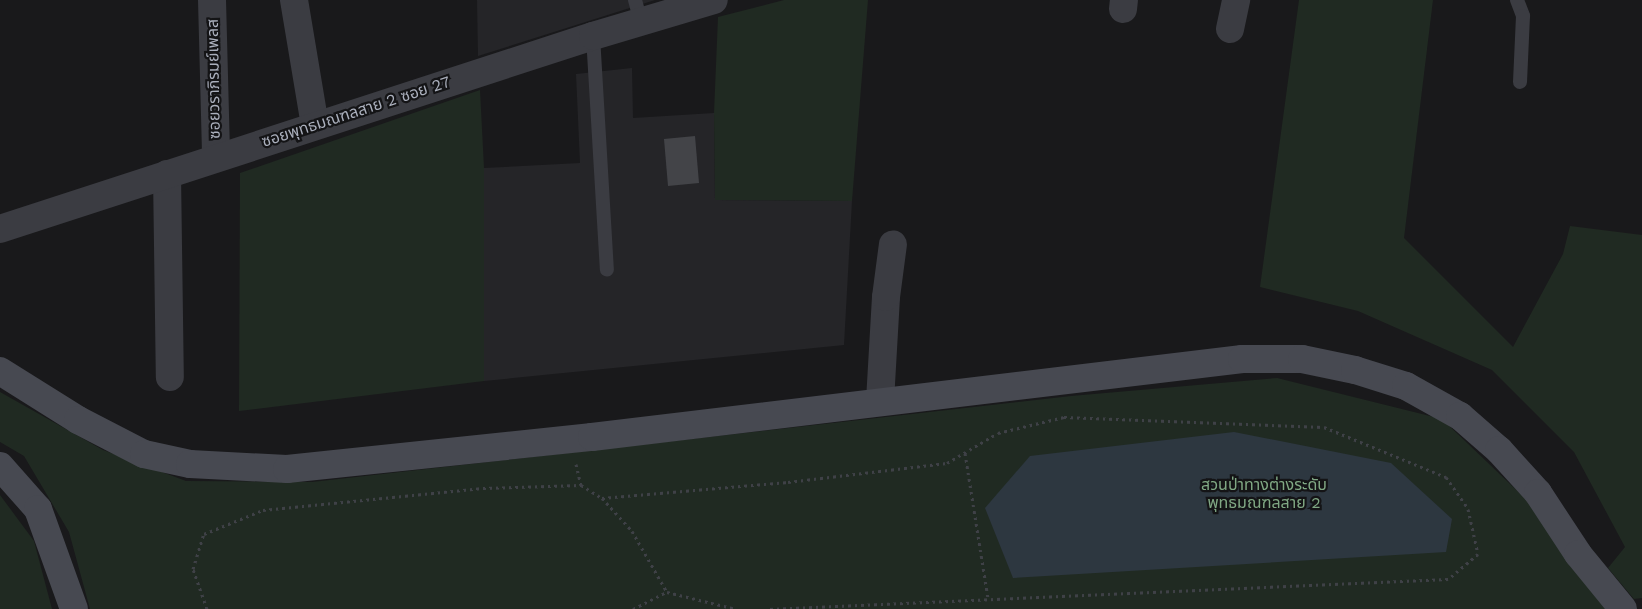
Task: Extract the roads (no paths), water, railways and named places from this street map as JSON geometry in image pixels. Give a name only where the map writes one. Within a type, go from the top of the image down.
[{"type":"main road","points":[[0,371],[78,420],[144,454],[190,464],[238,468],[287,469],[592,437],[1242,358],[1302,359],[1355,370],[1406,386],[1460,416],[1499,450],[1538,493],[1578,554],[1623,609]]},
{"type":"main road","points":[[0,466],[38,509],[74,609]]},
{"type":"street","name":"ซอยวราภิรมย์เพลส","points":[[212,0],[216,158]]},
{"type":"street","points":[[294,0],[315,125]]},
{"type":"street","name":"ซอยพุทธมณฑลสาย 2 ซอย 27","points":[[0,229],[593,36],[638,11],[714,0]]},
{"type":"street","points":[[1230,30],[1236,0]]},
{"type":"street","points":[[167,174],[170,377]]},
{"type":"street","points":[[880,401],[886,297],[893,244]]},
{"type":"lane","points":[[1517,0],[1523,16],[1520,82]]},
{"type":"lane","points":[[593,36],[606,270]]},
{"type":"park label","name":"สวนป่าทางต่างระดับ พุทธมณฑลสาย 2","points":[[1264,494]]}]
